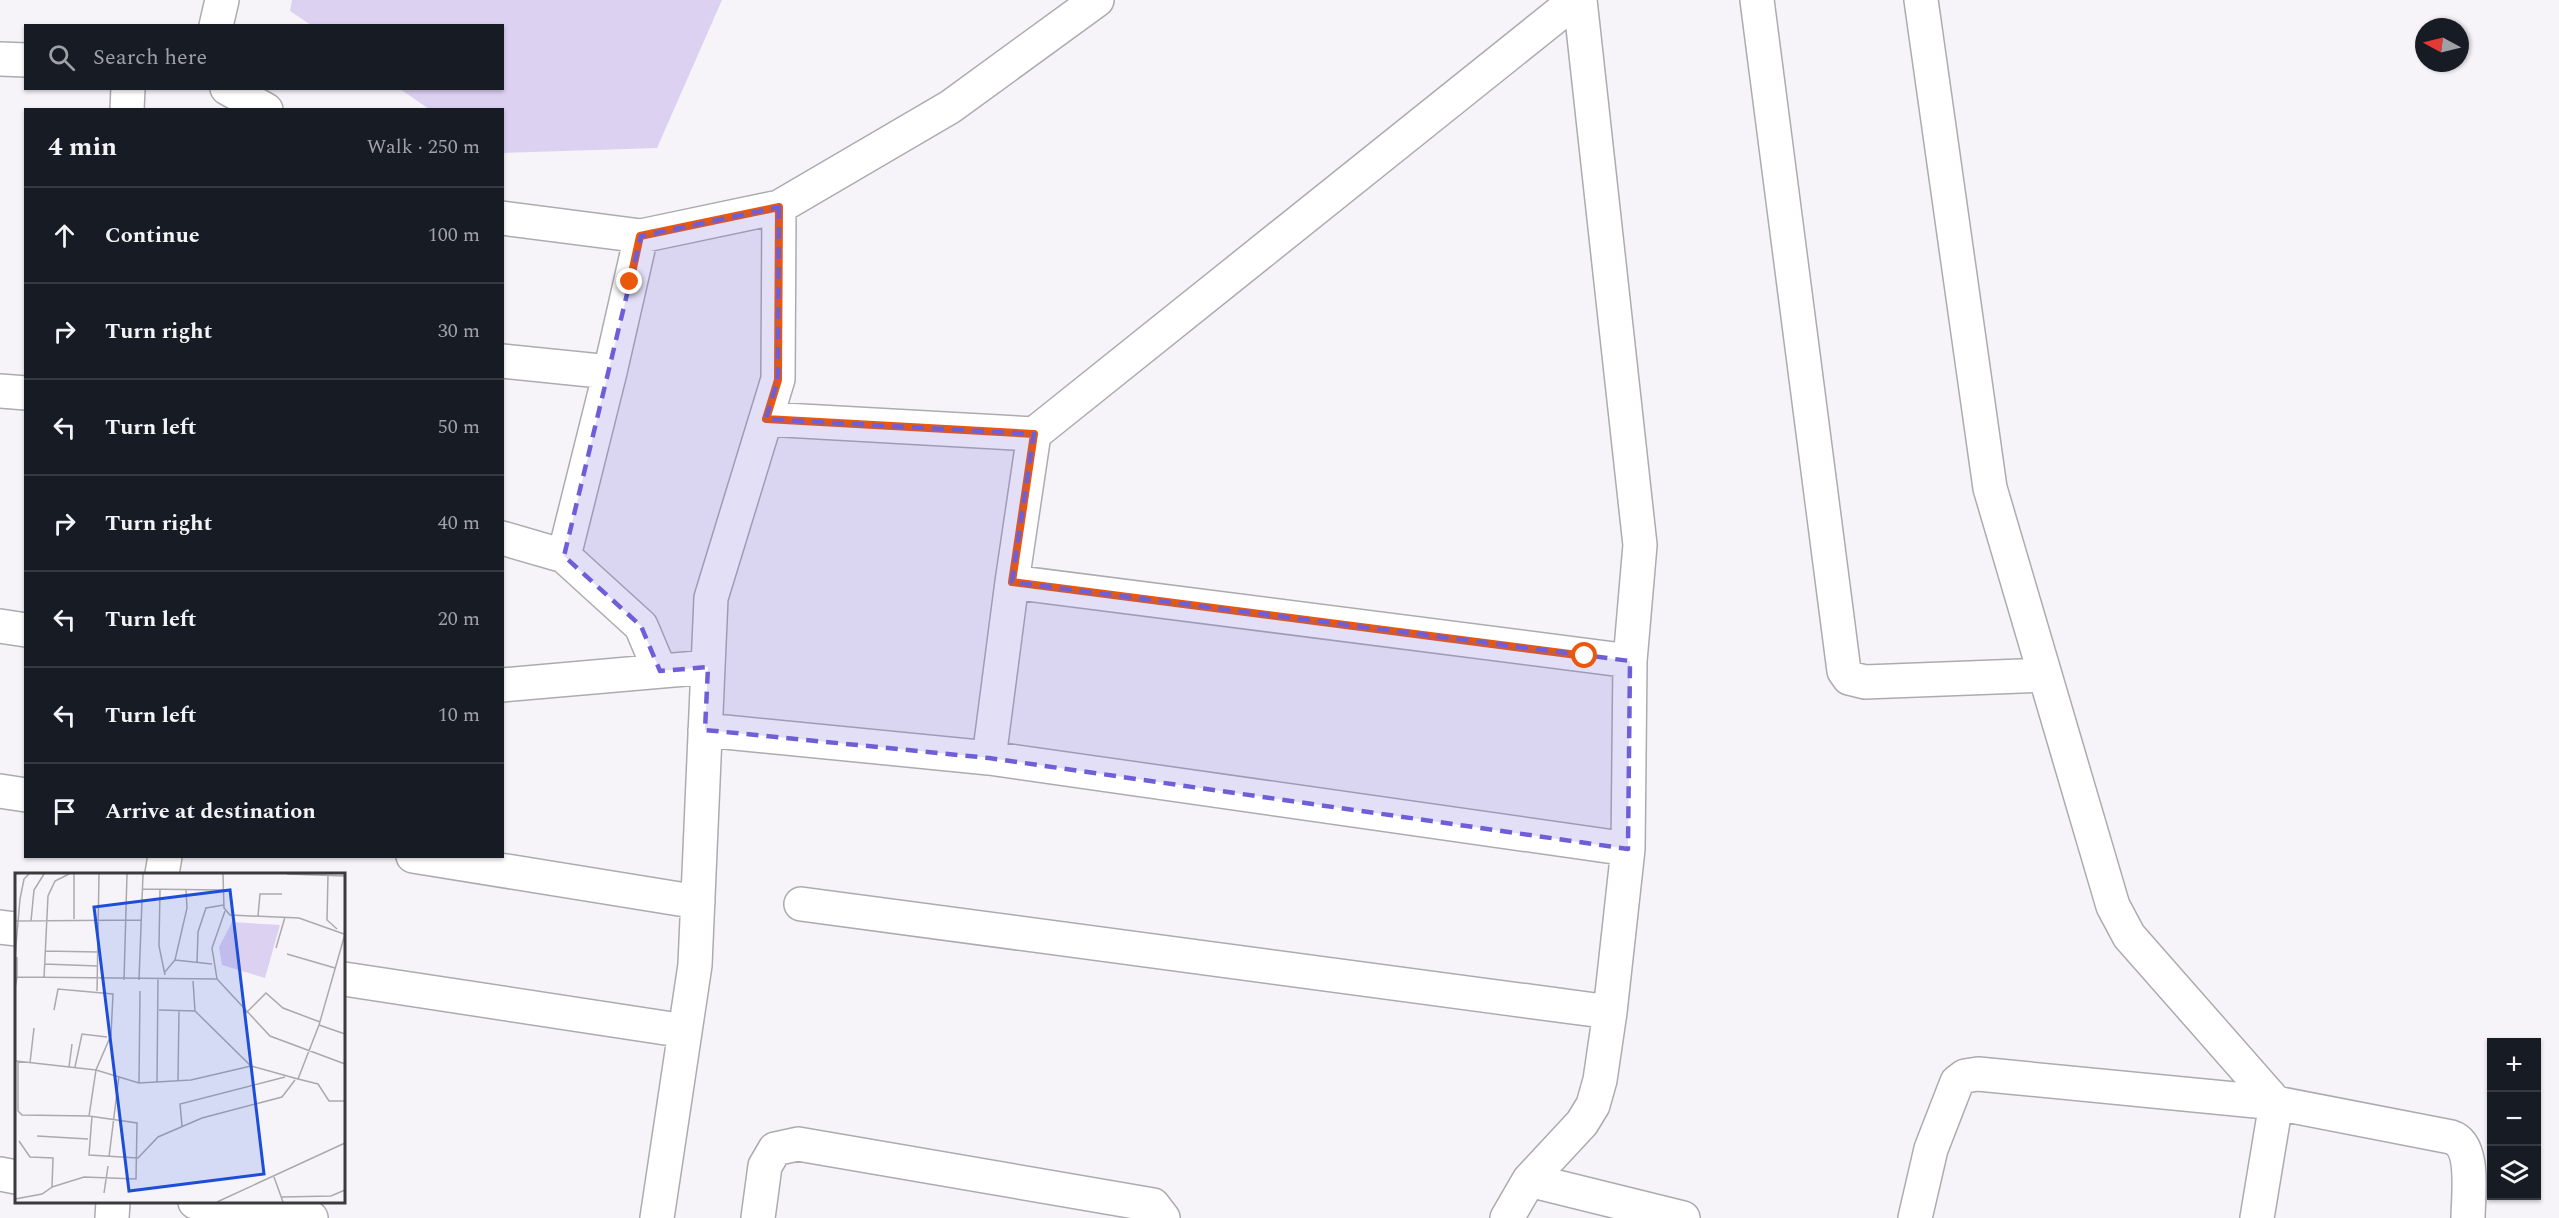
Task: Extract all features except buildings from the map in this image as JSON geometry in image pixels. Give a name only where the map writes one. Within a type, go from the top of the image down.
[{"type":"street","points":[[216,24],[222,0]]},
{"type":"street","points":[[504,218],[640,236],[779,207],[950,107],[1097,0]]},
{"type":"street","points":[[766,419],[1034,434],[1578,0]]},
{"type":"street","points":[[1507,1218],[1529,1180],[1582,1123],[1593,1105],[1600,1080],[1610,1012],[1628,849],[1630,661],[1640,545],[1578,0]]},
{"type":"street","points":[[1757,0],[1844,671],[1849,678],[1866,682],[2045,675]]},
{"type":"street","points":[[1921,0],[1990,488],[2113,906],[2129,936],[2276,1103]]},
{"type":"street","points":[[0,59],[24,60]]},
{"type":"street","points":[[127,108],[128,90]]},
{"type":"street","points":[[231,90],[262,108]]},
{"type":"street","points":[[657,1218],[695,965],[711,598],[778,380],[779,207]]},
{"type":"street","points":[[564,556],[610,372],[640,236]]},
{"type":"street","points":[[504,361],[610,372]]},
{"type":"street","points":[[0,390],[24,393]]},
{"type":"street","points":[[988,758],[1034,434]]},
{"type":"street","points":[[504,539],[564,556],[641,626],[660,671]]},
{"type":"street","points":[[1012,582],[1630,661]]},
{"type":"street","points":[[0,626],[24,630]]},
{"type":"street","points":[[504,685],[708,667]]},
{"type":"street","points":[[705,730],[988,758],[1628,849]]},
{"type":"street","points":[[0,792],[24,795]]},
{"type":"street","points":[[162,873],[165,858]]},
{"type":"street","points":[[425,858],[698,902]]},
{"type":"street","points":[[801,904],[1610,1012]]},
{"type":"street","points":[[0,927],[15,929]]},
{"type":"street","points":[[345,979],[685,1031]]},
{"type":"street","points":[[1915,1218],[1931,1149],[1957,1082],[1965,1076],[1978,1074],[2276,1103],[2457,1139],[2465,1150],[2469,1170],[2468,1218]]},
{"type":"street","points":[[2257,1218],[2276,1103]]},
{"type":"street","points":[[758,1218],[765,1166],[775,1149],[798,1144],[1153,1205],[1163,1218]]},
{"type":"street","points":[[0,1174],[15,1176]]},
{"type":"street","points":[[1529,1180],[1683,1218]]},
{"type":"street","points":[[112,1218],[113,1203]]},
{"type":"street","points":[[202,1203],[311,1218]]},
{"type":"highlighted area","points":[[779,207],[778,379],[766,419],[1034,434],[1012,582],[1630,661],[1628,849],[989,758],[705,730],[708,667],[660,671],[641,626],[564,556],[641,236]]},
{"type":"shaded area","points":[[292,0],[722,0],[657,148],[504,153],[504,108],[428,108],[401,90],[504,90],[504,24],[310,24],[290,11]]},
{"type":"route","points":[[630,282],[640,236],[779,207],[778,380],[766,419],[1034,434],[1012,582],[1585,656]]}]
